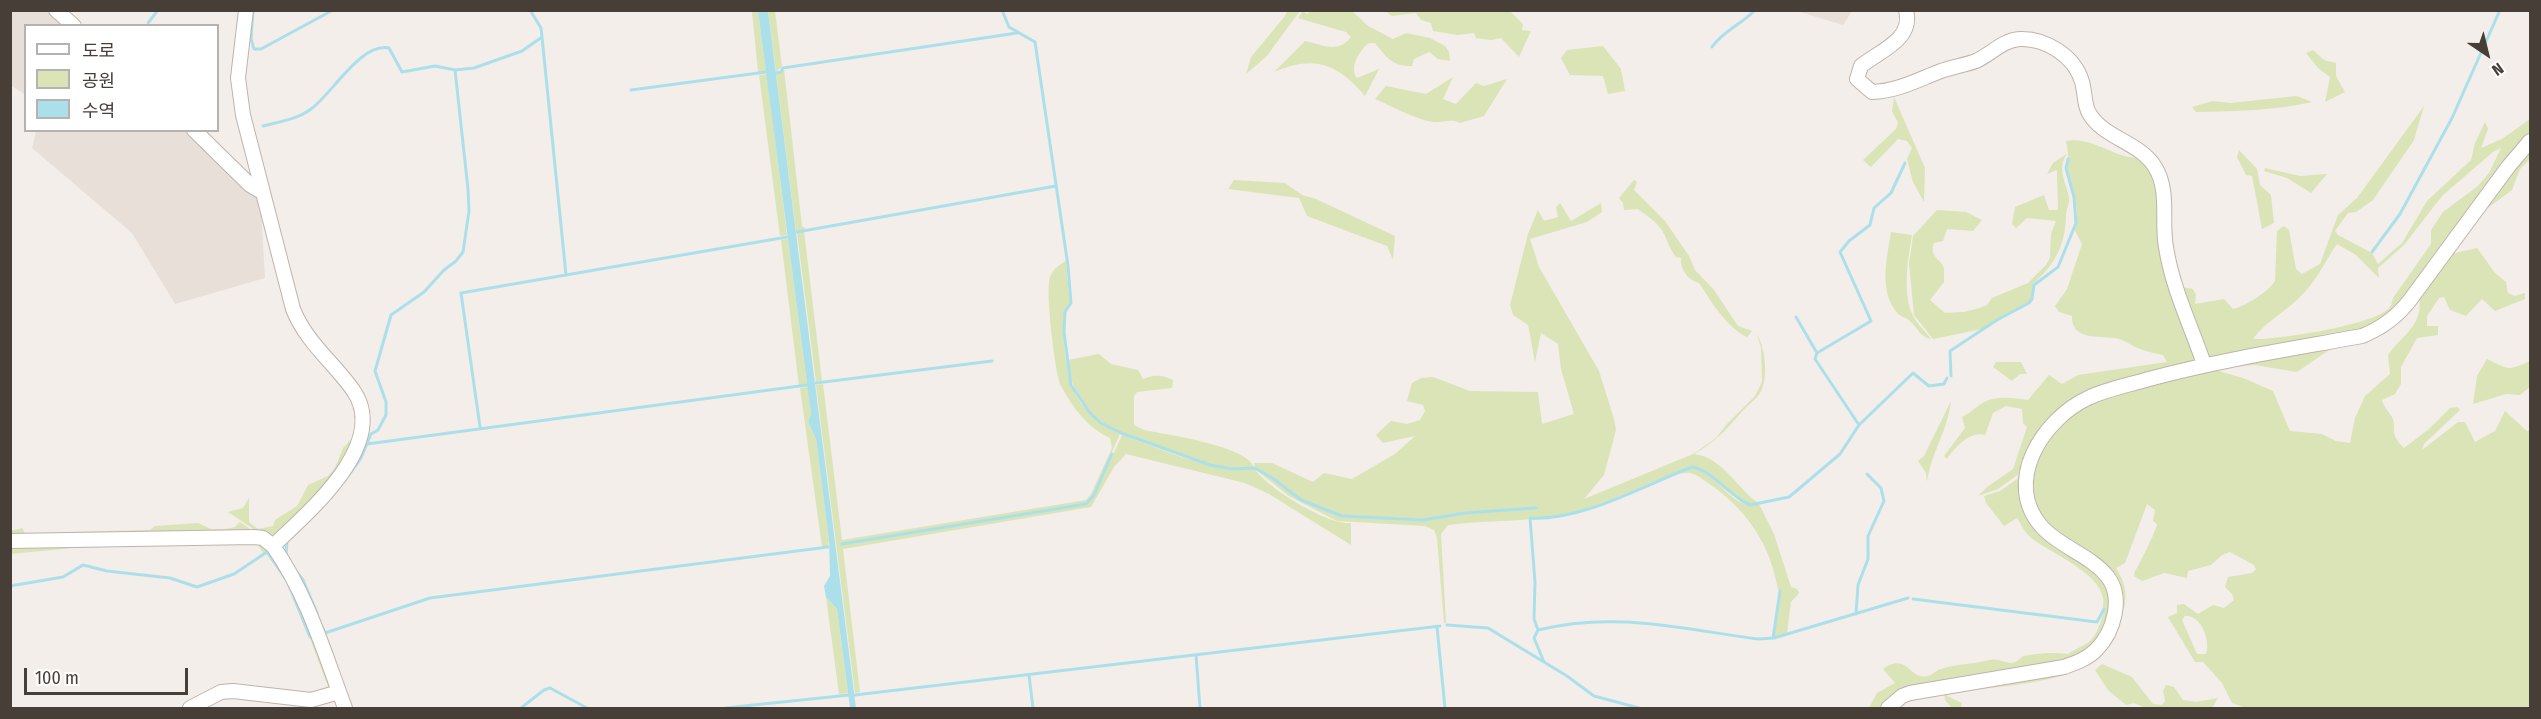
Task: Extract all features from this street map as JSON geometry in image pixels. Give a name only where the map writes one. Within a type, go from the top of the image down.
[{"type":"street","points":[[56,10],[72,24]]},
{"type":"street","points":[[246,10],[238,78],[243,115],[297,319],[309,339],[354,391],[359,400],[363,420],[352,456],[330,489],[310,512],[273,546]]},
{"type":"street","points":[[1906,10],[1908,18],[1899,39],[1861,66],[1857,80],[1872,92],[1893,92],[1941,71],[1974,61],[2007,40],[2034,39],[2054,46],[2070,62],[2082,79],[2088,112],[2103,129],[2127,141],[2155,166],[2164,201],[2165,246],[2171,270],[2204,364]]},
{"type":"street","points":[[196,132],[250,185],[262,192]]},
{"type":"street","points":[[1888,708],[1902,696],[1910,693],[2064,667],[2095,651],[2113,621],[2114,590],[2106,574],[2051,537],[2034,517],[2028,503],[2026,484],[2034,450],[2056,420],[2088,398],[2204,364],[2362,336],[2388,322],[2410,300],[2508,167],[2530,141]]},
{"type":"street","points":[[10,541],[263,538],[273,546],[300,590],[345,708]]},
{"type":"street","points":[[190,708],[221,692],[233,691],[311,700],[339,692]]},
{"type":"shaded area","points":[[10,11],[53,11],[69,24],[24,24],[24,93],[11,86]]},
{"type":"shaded area","points":[[1797,11],[1852,11],[1843,25]]},
{"type":"shaded area","points":[[36,132],[190,132],[260,194],[265,278],[175,304],[132,233],[32,148]]},
{"type":"green space","points":[[752,11],[758,11],[766,71],[758,72]]},
{"type":"green space","points":[[768,11],[775,11],[782,67],[776,72]]},
{"type":"green space","points":[[1287,11],[1300,11],[1266,57],[1246,74],[1251,57]]},
{"type":"green space","points":[[1303,11],[1307,14],[1311,11],[1352,11],[1368,26],[1393,39],[1406,33],[1430,38],[1445,46],[1449,52],[1450,61],[1438,59],[1429,52],[1414,59],[1412,66],[1400,65],[1387,57],[1375,43],[1369,43],[1359,55],[1354,69],[1357,78],[1379,69],[1365,96],[1345,76],[1324,65],[1301,64],[1274,72],[1305,41],[1335,47],[1351,37],[1346,32],[1298,18]]},
{"type":"green space","points":[[1385,11],[1510,11],[1523,24],[1522,30],[1531,31],[1519,57],[1501,38],[1491,40],[1476,38],[1474,33],[1458,35],[1433,31],[1431,23],[1421,20],[1416,13],[1392,16]]},
{"type":"green space","points":[[1603,46],[1621,69],[1625,91],[1608,94],[1603,76],[1570,75],[1561,58],[1567,50]]},
{"type":"green space","points":[[2313,50],[2324,60],[2336,63],[2336,76],[2345,92],[2325,102],[2330,77],[2318,68],[2306,53]]},
{"type":"green space","points":[[784,69],[802,226],[807,230],[796,231],[776,73],[782,73]]},
{"type":"green space","points":[[767,74],[787,235],[780,236],[759,75]]},
{"type":"green space","points":[[1453,77],[1443,99],[1456,104],[1476,83],[1484,86],[1507,79],[1484,116],[1460,123],[1432,122],[1375,99],[1386,86],[1426,94]]},
{"type":"green space","points":[[2297,96],[2312,102],[2240,111],[2196,112],[2192,107],[2213,101],[2230,103]]},
{"type":"green space","points":[[1894,97],[1925,168],[1924,202],[1913,182],[1907,159],[1912,148],[1907,141],[1898,139],[1871,167],[1863,160],[1896,129],[1898,123],[1892,111]]},
{"type":"green space","points":[[2424,106],[2414,140],[2373,200],[2356,212],[2348,213],[2335,231],[2338,235],[2372,253],[2378,264],[2402,243],[2427,201],[2471,160],[2475,143],[2485,122],[2488,129],[2481,148],[2502,139],[2530,119],[2530,138],[2408,299],[2373,328],[2212,359],[2207,357],[2174,271],[2162,181],[2169,196],[2175,263],[2182,287],[2193,289],[2196,295],[2195,304],[2224,299],[2233,309],[2256,298],[2275,281],[2277,231],[2284,226],[2289,230],[2296,269],[2302,274],[2320,264],[2338,215],[2357,198]],"holes":[[[2501,148],[2489,173],[2478,186],[2443,212],[2431,230],[2431,244],[2393,298],[2390,307],[2381,314],[2325,330],[2253,339],[2305,292],[2337,244],[2356,255],[2379,278],[2378,268],[2404,245],[2442,196],[2493,152]]]},
{"type":"green space","points":[[2066,141],[2086,142],[2132,158],[2142,158],[2152,168],[2197,362],[2083,395],[2023,471],[1998,489],[1978,496],[2013,469],[2027,427],[2023,423],[2022,409],[2006,406],[1993,413],[1985,435],[1979,434],[1968,438],[1947,459],[1944,456],[1965,428],[1962,417],[1992,399],[2028,400],[2049,375],[2062,384],[2078,375],[2167,362],[2163,355],[2140,349],[2118,339],[2081,333],[2073,324],[2072,316],[2059,312],[2055,306],[2067,289],[2082,244],[2074,229],[2077,215],[2074,193],[2067,170]]},
{"type":"green space","points":[[2530,144],[2530,159],[2520,169],[2512,190],[2480,214],[2451,254],[2477,248],[2495,273],[2506,282],[2508,293],[2515,296],[2525,293],[2525,299],[2495,311],[2482,299],[2466,316],[2450,310],[2444,297],[2439,298],[2427,316],[2427,326],[2438,326],[2438,335],[2417,338],[2401,367],[2401,384],[2395,394],[2382,400],[2394,421],[2394,434],[2404,448],[2429,429],[2450,408],[2457,407],[2460,410],[2424,444],[2422,450],[2458,422],[2465,422],[2475,442],[2495,431],[2505,411],[2527,431],[2530,430],[2530,708],[2246,708],[2232,703],[2222,683],[2203,662],[2195,662],[2168,617],[2177,613],[2177,605],[2184,604],[2198,614],[2213,605],[2224,608],[2234,600],[2225,587],[2228,577],[2252,573],[2256,569],[2254,565],[2230,552],[2222,555],[2211,565],[2188,571],[2187,578],[2164,573],[2142,581],[2134,576],[2135,571],[2157,524],[2153,521],[2155,510],[2147,504],[2125,563],[2116,568],[2125,588],[2124,606],[2114,636],[2101,655],[2082,668],[2046,680],[1948,693],[1947,696],[1962,703],[1961,708],[1952,708],[1945,700],[1944,691],[2019,681],[2069,669],[2090,659],[2106,643],[2116,621],[2119,598],[2111,577],[2102,568],[2058,538],[2040,519],[2030,497],[2031,470],[2042,443],[2059,420],[2086,402],[2131,387],[2254,358],[2355,341],[2386,326],[2412,302]],"holes":[[[2419,298],[2420,307],[2415,323],[2388,355],[2390,374],[2365,396],[2355,418],[2350,443],[2336,441],[2322,434],[2290,431],[2273,391],[2243,378],[2211,369],[2255,365],[2297,372],[2329,350],[2384,334],[2404,318]],[[2185,616],[2196,619],[2203,629],[2207,642],[2206,654],[2197,654],[2182,620]]]},
{"type":"green space","points":[[2239,150],[2257,169],[2260,185],[2271,195],[2274,223],[2262,229],[2252,176],[2246,175],[2237,157]]},
{"type":"green space","points":[[2068,153],[2064,158],[2062,169],[2069,199],[2064,236],[2053,262],[2033,284],[2032,299],[1982,329],[1933,339],[1914,315],[1909,264],[1913,236],[1937,210],[1966,212],[1982,220],[1973,231],[1947,229],[1943,241],[1934,243],[1934,254],[1944,268],[1944,282],[1930,300],[1945,313],[1964,312],[1987,305],[1992,298],[2028,283],[2050,258],[2051,234],[2056,221],[2027,218],[2016,228],[2012,224],[2015,207],[2044,195],[2049,210],[2058,210],[2057,170],[2047,174],[2053,163]]},
{"type":"green space","points":[[2265,168],[2300,176],[2327,174],[2311,193],[2287,178],[2264,171]]},
{"type":"green space","points":[[1234,180],[1285,183],[1302,195],[1316,199],[1395,236],[1393,260],[1387,246],[1307,216],[1299,198],[1228,189]]},
{"type":"green space","points":[[1634,180],[1637,182],[1634,190],[1665,221],[1689,256],[1695,270],[1714,290],[1738,326],[1752,331],[1747,337],[1726,321],[1699,283],[1686,274],[1681,258],[1676,257],[1656,223],[1638,209],[1624,210],[1619,198]]},
{"type":"green space","points":[[1560,203],[1571,221],[1601,203],[1602,212],[1587,222],[1530,239],[1539,267],[1599,371],[1614,419],[1616,430],[1604,475],[1584,499],[1693,454],[1716,438],[1755,396],[1762,382],[1761,348],[1757,334],[1762,347],[1765,363],[1763,387],[1760,393],[1719,436],[1694,454],[1704,456],[1721,467],[1758,503],[1740,500],[1709,474],[1691,466],[1614,498],[1567,514],[1448,525],[1441,534],[1446,623],[1444,623],[1437,538],[1434,530],[1425,526],[1337,521],[1289,496],[1255,469],[1274,479],[1300,501],[1342,517],[1423,521],[1465,514],[1536,508],[1465,512],[1424,519],[1342,515],[1301,499],[1275,478],[1255,467],[1254,463],[1272,463],[1313,482],[1324,473],[1352,479],[1395,454],[1415,436],[1383,443],[1376,435],[1391,421],[1407,424],[1420,420],[1425,411],[1423,405],[1407,401],[1412,383],[1421,378],[1433,377],[1470,391],[1538,392],[1542,424],[1574,414],[1561,369],[1558,344],[1541,333],[1535,362],[1528,325],[1513,315],[1510,305],[1528,234],[1538,210],[1544,221],[1558,217],[1556,207]]},
{"type":"green space","points":[[804,231],[822,381],[816,382],[797,233]]},
{"type":"green space","points":[[1891,232],[1912,235],[1907,276],[1908,297],[1913,316],[1931,339],[1924,336],[1909,320],[1898,314],[1888,295],[1885,275]]},
{"type":"green space","points":[[788,239],[807,384],[799,386],[781,240]]},
{"type":"green space","points":[[279,261],[298,326],[353,393],[360,414],[359,435],[351,456],[338,476],[305,512],[273,541],[255,535],[255,530],[228,512],[243,508],[249,498],[249,522],[258,529],[273,526],[275,520],[297,506],[308,485],[328,476],[335,468],[343,448],[354,436],[358,420],[358,410],[354,404],[295,330],[274,263]]},
{"type":"green space","points":[[1066,261],[1070,302],[1063,327],[1066,359],[1072,386],[1084,407],[1093,416],[1120,434],[1093,494],[1085,503],[1076,505],[842,544],[1086,505],[1095,495],[1122,435],[1203,463],[1220,467],[1254,468],[1271,485],[1298,504],[1328,518],[1351,523],[1351,545],[1269,494],[1245,483],[1126,454],[1114,467],[1091,507],[843,549],[860,692],[855,693],[816,385],[823,384],[842,540],[1086,500],[1112,448],[1110,438],[1088,423],[1071,402],[1061,386],[1056,366],[1051,332],[1049,285],[1053,272]]},
{"type":"green space","points":[[1099,354],[1111,364],[1138,370],[1143,379],[1158,376],[1173,380],[1172,388],[1137,392],[1134,396],[1134,425],[1144,430],[1221,447],[1248,459],[1254,467],[1231,468],[1185,457],[1102,422],[1088,410],[1078,395],[1071,378],[1068,360]]},
{"type":"green space","points":[[2487,359],[2508,368],[2530,361],[2530,387],[2520,395],[2506,394],[2473,404],[2477,376]]},
{"type":"green space","points":[[1996,362],[2021,362],[2027,374],[2020,374],[2012,381],[1993,367]]},
{"type":"green space","points":[[808,387],[811,414],[808,422],[816,439],[829,541],[828,546],[822,547],[800,388]]},
{"type":"green space","points":[[1951,401],[1947,422],[1932,461],[1927,482],[1926,473],[1918,461],[1924,456]]},
{"type":"green space","points":[[1692,468],[1710,476],[1740,501],[1759,504],[1774,534],[1791,587],[1797,589],[1799,593],[1791,602],[1787,633],[1774,637],[1781,590],[1778,590],[1775,574],[1764,545],[1748,520],[1727,497],[1696,475],[1683,473],[1662,479]]},
{"type":"green space","points":[[2023,475],[2025,501],[2103,577],[2113,604],[2104,634],[2079,659],[1928,686],[1885,708],[1869,708],[1877,693],[1895,683],[1883,669],[1891,664],[1898,663],[1916,674],[1928,676],[1947,667],[1993,660],[2012,663],[2030,655],[2068,654],[2089,642],[2096,634],[2105,607],[2103,608],[2103,597],[2098,587],[2090,577],[2031,538],[2017,518],[2004,526],[1986,503],[1984,496],[2000,491]]},
{"type":"green space","points":[[240,522],[253,531],[11,538],[10,531],[22,528],[25,533],[150,530],[155,526],[198,523],[211,529],[225,529],[235,527]]},
{"type":"green space","points":[[262,540],[273,549],[295,585],[334,687],[326,694],[316,697],[303,698],[273,694],[311,697],[329,689],[288,581],[270,554],[263,553],[256,542],[73,548],[11,554],[10,544]]},
{"type":"green space","points":[[826,597],[837,609],[848,693],[839,694]]},
{"type":"green space","points":[[2102,664],[2132,677],[2153,704],[2162,705],[2165,701],[2163,691],[2166,685],[2174,687],[2183,700],[2196,702],[2218,698],[2212,708],[2146,708],[2134,703],[2126,705],[2108,690],[2095,670]]},
{"type":"green space","points":[[237,687],[270,694],[232,689],[217,693],[184,708],[216,692]]},
{"type":"water","points":[[758,11],[768,11],[856,708],[850,708],[837,609],[826,597],[824,586],[830,576],[829,541],[816,439],[808,422],[811,414]]},
{"type":"waterway","points":[[148,23],[158,10]]},
{"type":"waterway","points":[[253,10],[251,39],[254,49],[261,49],[333,10]]},
{"type":"waterway","points":[[263,126],[294,118],[311,109],[347,71],[368,53],[378,48],[389,48],[402,72],[435,66],[455,70],[474,68],[522,51],[542,37],[541,28],[530,10]]},
{"type":"waterway","points":[[1002,10],[1009,27],[1035,42],[1068,266],[1071,303],[1065,312],[1064,332],[1071,385],[1090,413],[1101,423],[1121,433],[1210,465],[1232,469],[1255,468],[1274,479],[1301,500],[1342,516],[1423,520],[1465,513],[1536,508]]},
{"type":"waterway","points":[[1712,47],[1722,36],[1755,10]]},
{"type":"waterway","points":[[2372,252],[2400,214],[2452,118],[2500,10]]},
{"type":"waterway","points":[[776,73],[781,72],[783,68],[1017,33]]},
{"type":"waterway","points":[[542,37],[566,275]]},
{"type":"waterway","points":[[345,480],[361,458],[371,434],[378,430],[386,415],[386,402],[375,371],[391,315],[424,292],[463,252],[469,211],[455,70]]},
{"type":"waterway","points":[[631,90],[766,72]]},
{"type":"waterway","points":[[1951,376],[1950,351],[1997,320],[2029,303],[2032,299],[2034,285],[2058,267],[2076,223],[2074,197],[2066,168],[2068,159]]},
{"type":"waterway","points":[[1859,425],[1815,359],[1817,353],[1871,321],[1840,252],[1849,241],[1870,225],[1874,208],[1891,193],[1905,163]]},
{"type":"waterway","points":[[797,232],[1056,186]]},
{"type":"waterway","points":[[480,427],[461,293],[787,237]]},
{"type":"waterway","points":[[1796,317],[1817,353]]},
{"type":"waterway","points":[[816,383],[992,361]]},
{"type":"waterway","points":[[1544,662],[1534,638],[1538,630],[1534,619],[1535,582],[1530,518],[1570,514],[1591,508],[1692,467],[1706,473],[1750,505],[1789,497],[1840,454],[1859,425],[1913,373],[1929,386],[1944,384],[1947,378]]},
{"type":"waterway","points":[[367,444],[807,385]]},
{"type":"waterway","points":[[842,544],[1086,504],[1094,495],[1112,454]]},
{"type":"waterway","points":[[1856,614],[1858,585],[1868,559],[1868,536],[1884,501],[1881,488],[1867,474]]},
{"type":"waterway","points":[[313,516],[339,488]]},
{"type":"waterway","points":[[286,555],[287,541]]},
{"type":"waterway","points":[[321,625],[325,633],[430,598],[828,547]]},
{"type":"waterway","points":[[10,586],[63,577],[83,565],[107,571],[170,578],[197,587],[234,574],[267,552],[285,578]]},
{"type":"waterway","points":[[296,571],[303,580],[317,613]]},
{"type":"waterway","points":[[288,583],[310,637]]},
{"type":"waterway","points":[[1773,638],[1780,591]]},
{"type":"waterway","points":[[1538,630],[1594,622],[1621,622],[1758,639],[1774,638],[1908,598]]},
{"type":"waterway","points":[[1913,599],[2097,622],[2104,609]]},
{"type":"waterway","points":[[1447,625],[1488,628],[1567,676],[1594,696],[1639,708]]},
{"type":"waterway","points":[[855,695],[1440,626]]},
{"type":"waterway","points":[[1437,627],[1445,708]]},
{"type":"waterway","points":[[1196,655],[1200,708]]},
{"type":"waterway","points":[[1029,675],[1033,708]]},
{"type":"waterway","points":[[521,708],[550,688],[587,708]]},
{"type":"waterway","points":[[725,708],[849,695]]}]
